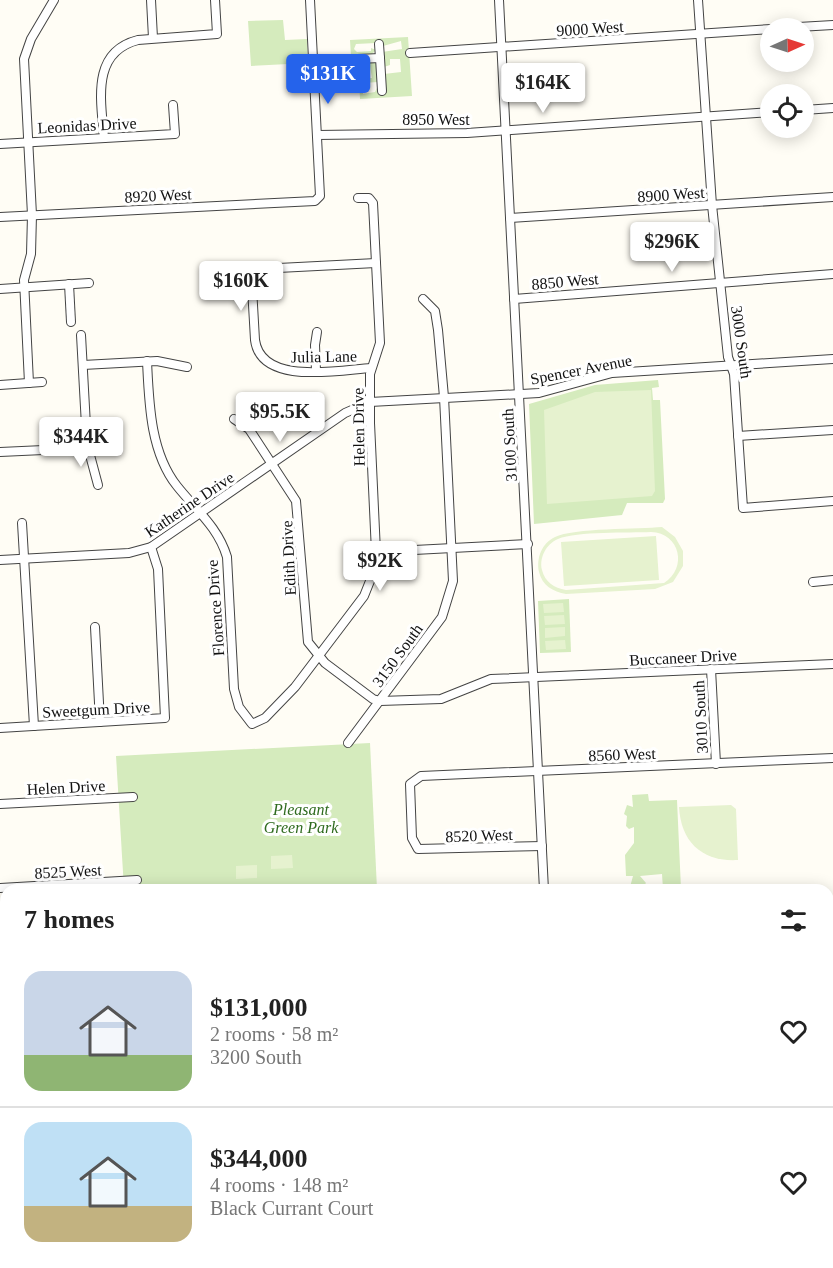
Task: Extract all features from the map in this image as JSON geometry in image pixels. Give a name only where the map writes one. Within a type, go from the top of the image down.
[{"type":"street","points":[[29,383],[24,280],[31,254],[32,215],[24,59],[31,39],[54,0]]},
{"type":"street","points":[[150,0],[153,38]]},
{"type":"street","points":[[104,138],[101,82],[107,63],[126,44],[153,38],[217,34],[215,0]]},
{"type":"street","points":[[309,0],[317,135]]},
{"type":"street","name":"3100 South","points":[[499,0],[544,884]]},
{"type":"street","name":"3000 South","points":[[698,0],[712,205],[728,357],[732,366],[743,508],[833,501]]},
{"type":"street","points":[[814,26],[833,25]]},
{"type":"street","name":"9000 West","points":[[410,53],[760,30]]},
{"type":"street","points":[[379,44],[382,91]]},
{"type":"street","points":[[313,61],[380,58]]},
{"type":"street","name":"Leonidas Drive","points":[[0,144],[175,134],[173,105]]},
{"type":"street","points":[[814,109],[833,108]]},
{"type":"street","name":"8950 West","points":[[317,135],[392,132],[434,134],[760,113]]},
{"type":"street","name":"8920 West","points":[[0,217],[317,199],[320,195],[317,135]]},
{"type":"street","name":"8900 West","points":[[510,218],[833,197]]},
{"type":"street","name":"Helen Drive","points":[[252,724],[264,718],[285,699],[368,589],[374,571],[376,552],[370,402],[371,368],[380,343],[372,199],[358,198]]},
{"type":"street","points":[[220,274],[251,270],[376,263]]},
{"type":"street","name":"Julia Lane","points":[[251,270],[255,340],[259,354],[286,372],[371,368]]},
{"type":"street","name":"8850 West","points":[[514,298],[833,274]]},
{"type":"street","points":[[0,289],[89,283]]},
{"type":"street","points":[[69,284],[71,322]]},
{"type":"street","name":"3150 South","points":[[348,742],[448,605],[453,581],[444,397],[437,321],[431,304],[423,298]]},
{"type":"street","points":[[316,371],[317,332]]},
{"type":"street","points":[[81,335],[87,448],[98,484]]},
{"type":"street","name":"Spencer Avenue","points":[[370,402],[554,390],[612,373],[833,359]]},
{"type":"street","points":[[83,365],[147,361],[168,362],[187,367]]},
{"type":"street","name":"Florence Drive","points":[[147,361],[154,433],[170,476],[202,512],[218,535],[227,557],[234,689],[239,706],[252,724]]},
{"type":"street","points":[[0,385],[42,382]]},
{"type":"street","name":"Katherine Drive","points":[[0,560],[129,553],[151,547],[350,410],[370,402]]},
{"type":"street","name":"Edith Drive","points":[[234,419],[249,429],[292,493],[299,511],[306,633],[318,656]]},
{"type":"street","points":[[738,436],[833,430]]},
{"type":"street","points":[[0,452],[87,448]]},
{"type":"street","points":[[22,523],[34,726]]},
{"type":"street","points":[[376,552],[528,544]]},
{"type":"street","name":"Sweetgum Drive","points":[[0,728],[165,718],[158,569],[151,547]]},
{"type":"street","points":[[813,582],[833,580]]},
{"type":"street","points":[[95,627],[100,722]]},
{"type":"street","points":[[318,656],[364,693],[380,701]]},
{"type":"street","name":"Buccaneer Drive","points":[[380,701],[441,699],[491,679],[833,664]]},
{"type":"street","name":"3010 South","points":[[711,669],[716,764]]},
{"type":"street","name":"8560 West","points":[[417,848],[412,837],[410,786],[413,779],[421,776],[833,758]]},
{"type":"street","name":"Helen Drive","points":[[0,804],[133,796]]},
{"type":"street","name":"8520 West","points":[[417,848],[423,851],[542,846]]},
{"type":"street","name":"8525 West","points":[[102,884],[137,880]]},
{"type":"green space","points":[[283,20],[285,40],[307,39],[308,63],[251,66],[248,21]]},
{"type":"green space","points":[[408,37],[412,96],[360,99],[359,82],[320,84],[319,63],[324,65],[325,80],[336,79],[334,68],[330,68],[330,63],[340,63],[342,80],[356,78],[355,70],[347,67],[347,62],[360,63],[361,78],[372,78],[370,66],[366,67],[366,62],[374,61],[377,66],[378,82],[363,83],[363,94],[375,92],[377,88],[381,93],[384,74],[401,72],[400,59],[390,59],[390,65],[384,67],[382,52],[402,49],[401,41],[383,46],[376,43],[356,44],[354,49],[357,52],[371,51],[371,48],[376,50],[371,55],[351,56],[350,40]]},
{"type":"green space","points":[[658,380],[659,387],[652,388],[653,400],[660,400],[665,499],[663,503],[627,503],[622,515],[534,524],[529,404],[595,385]]},
{"type":"green space","points":[[651,390],[655,491],[652,496],[547,504],[544,410],[595,392]]},
{"type":"green space","points":[[662,527],[675,537],[683,551],[683,566],[673,582],[655,589],[566,594],[549,587],[540,577],[538,561],[541,552],[555,537],[591,530]],"holes":[[[651,532],[669,538],[674,545],[678,561],[672,577],[664,583],[566,590],[551,584],[545,578],[542,570],[544,552],[550,544],[567,536]]]},
{"type":"green space","points":[[656,536],[659,580],[564,586],[561,542]]},
{"type":"green space","points":[[569,599],[571,652],[540,653],[538,601]]},
{"type":"green space","points":[[563,603],[564,612],[544,613],[543,604]]},
{"type":"green space","points":[[564,615],[565,624],[545,625],[544,616]]},
{"type":"green space","points":[[565,627],[565,636],[545,638],[545,628]]},
{"type":"green space","points":[[565,640],[566,649],[546,650],[545,641]]},
{"type":"green space","name":"Pleasant Green Park","points":[[370,743],[377,884],[124,884],[116,756]]},
{"type":"green space","points":[[648,794],[649,801],[677,800],[681,884],[663,884],[662,874],[640,876],[645,884],[631,884],[633,876],[626,876],[625,855],[634,843],[634,827],[629,829],[626,826],[627,816],[624,814],[627,805],[633,807],[632,795]]},
{"type":"green space","points":[[731,805],[736,809],[738,860],[725,860],[704,854],[689,840],[684,831],[679,807]]},
{"type":"green space","points":[[292,855],[293,868],[271,869],[271,856]]},
{"type":"green space","points":[[257,865],[257,878],[236,879],[236,866]]}]
